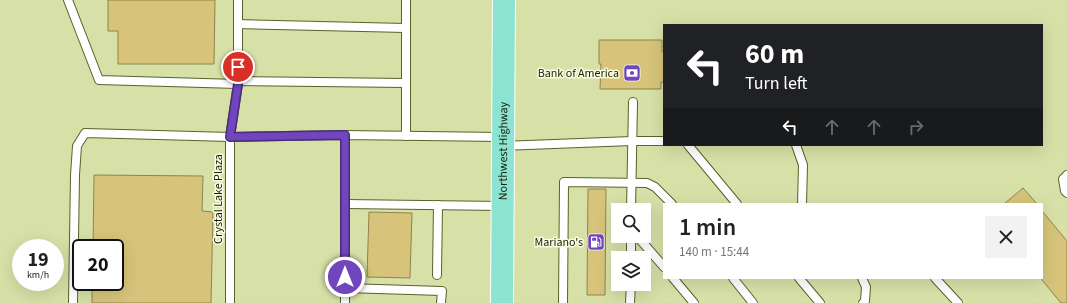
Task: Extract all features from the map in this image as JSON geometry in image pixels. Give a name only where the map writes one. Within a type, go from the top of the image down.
[{"type":"main road","name":"Northwest Highway","points":[[502,303],[504,0]]},
{"type":"lane","points":[[68,0],[100,80],[238,83],[406,83]]},
{"type":"lane","name":"Crystal Lake Plaza","points":[[230,303],[230,137],[238,83],[238,0]]},
{"type":"lane","points":[[406,0],[406,136]]},
{"type":"lane","points":[[238,24],[406,28]]},
{"type":"lane","points":[[631,203],[633,102]]},
{"type":"lane","points":[[74,303],[75,175],[77,146],[85,133],[230,137],[345,135],[406,136],[503,141],[663,141]]},
{"type":"lane","points":[[345,135],[345,303]]},
{"type":"lane","points":[[689,146],[736,203]]},
{"type":"lane","points":[[796,146],[803,165],[802,203]]},
{"type":"lane","points":[[1067,175],[1063,179],[1067,193]]},
{"type":"lane","points":[[563,303],[564,182],[647,183],[655,187],[671,203]]},
{"type":"lane","points":[[345,204],[503,206]]},
{"type":"lane","points":[[437,275],[438,205]]},
{"type":"lane","points":[[643,243],[663,266]]},
{"type":"lane","points":[[674,279],[694,303]]},
{"type":"lane","points":[[734,279],[753,303]]},
{"type":"lane","points":[[800,279],[820,303]]},
{"type":"lane","points":[[862,279],[866,287],[865,301],[863,303]]},
{"type":"lane","points":[[936,279],[958,303]]},
{"type":"lane","points":[[345,288],[442,291],[441,303]]},
{"type":"lane","points":[[630,303],[631,291]]},
{"type":"building","points":[[108,0],[215,0],[214,64],[118,64],[118,31],[108,31]]},
{"type":"building","name":"Bank of America","points":[[599,40],[662,40],[663,82],[661,82],[661,89],[600,89],[601,64],[599,64]]},
{"type":"building","points":[[94,175],[203,176],[202,211],[213,212],[211,303],[92,303],[92,291],[124,291],[124,239],[93,239]]},
{"type":"building","points":[[1023,188],[1036,203],[1005,203]]},
{"type":"building","name":"Mariano's","points":[[588,189],[606,189],[605,295],[587,295]]},
{"type":"building","points":[[369,212],[412,213],[410,278],[367,277]]},
{"type":"building","points":[[1043,212],[1067,241],[1067,303],[1061,303],[1042,280]]},
{"type":"place","name":"Bank of America","points":[[632,73]]},
{"type":"place","name":"Mariano's","points":[[596,242]]},
{"type":"route","points":[[238,67],[238,84],[230,137],[345,135],[345,277]]}]
